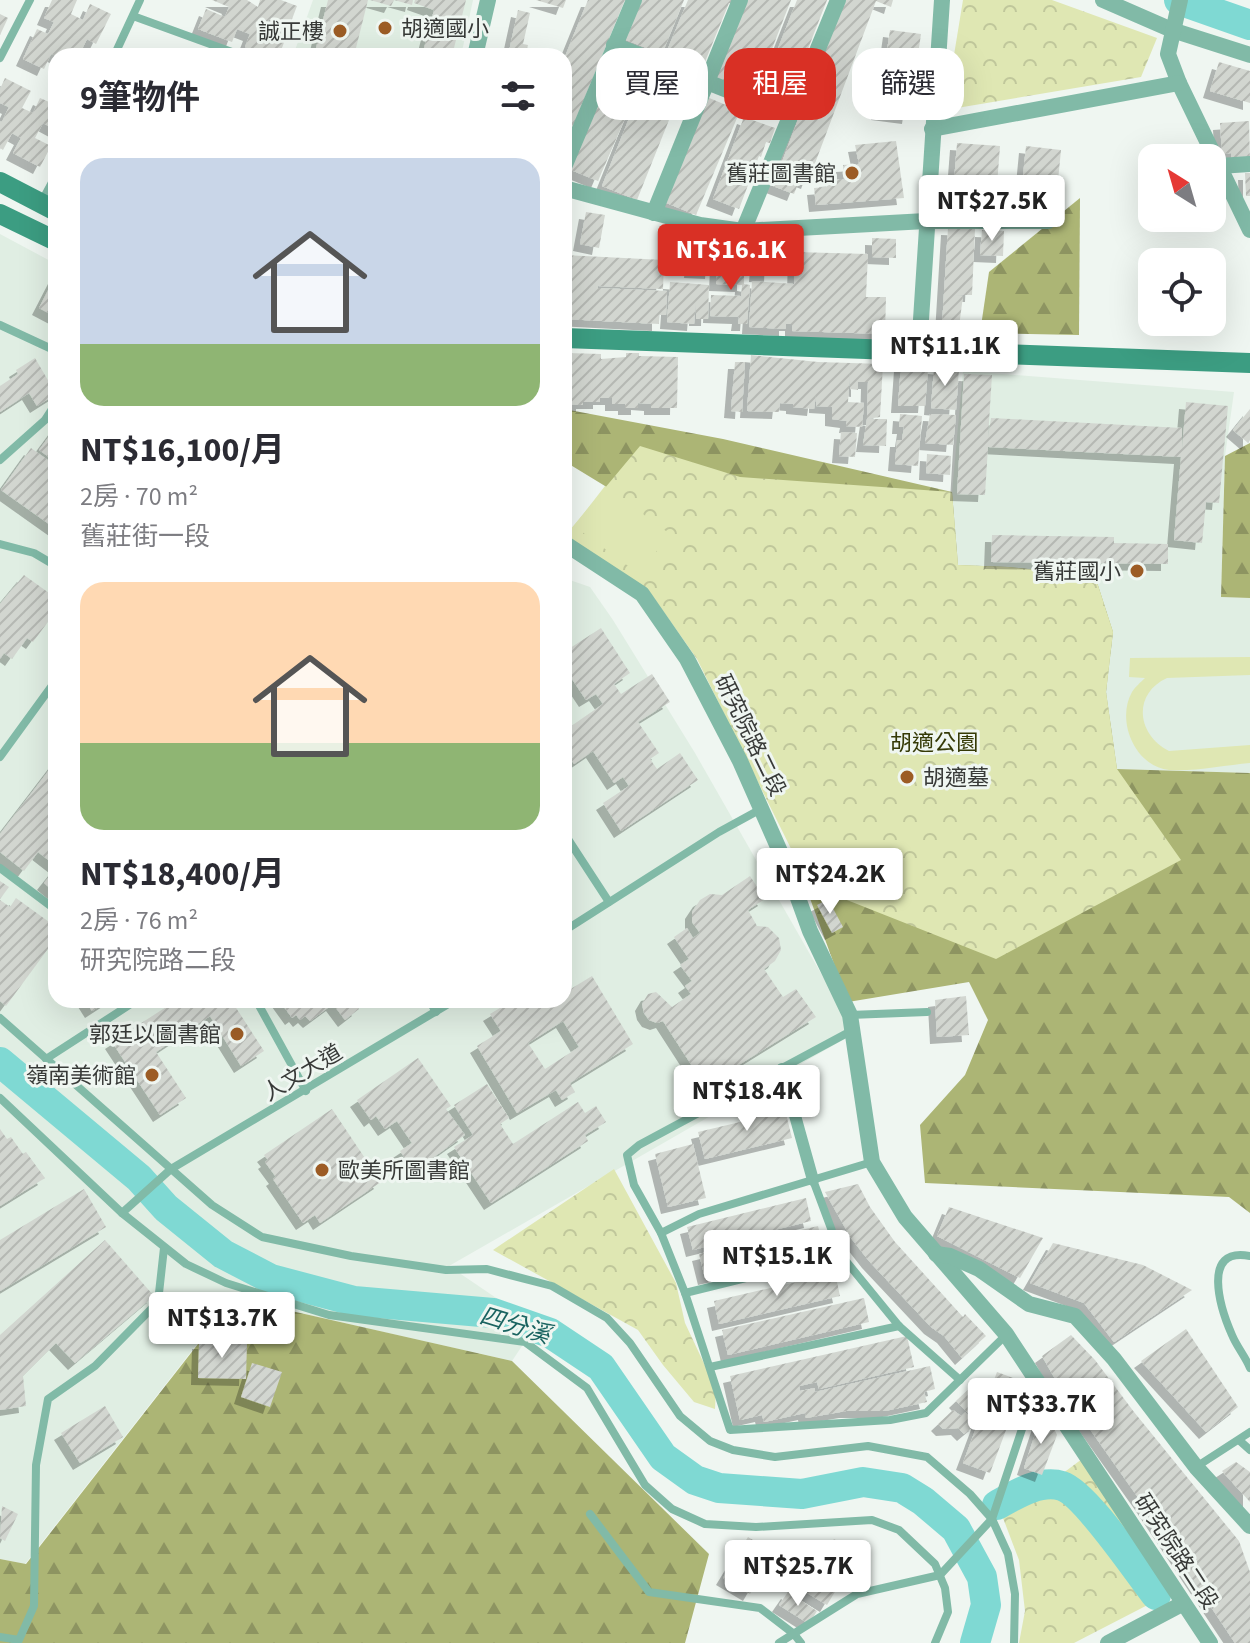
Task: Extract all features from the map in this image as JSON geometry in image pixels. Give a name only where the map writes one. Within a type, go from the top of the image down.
[{"type":"main road","points":[[0,182],[48,207]]},
{"type":"main road","points":[[0,214],[48,237]]},
{"type":"main road","points":[[572,338],[1250,363]]},
{"type":"street","points":[[477,48],[488,0]]},
{"type":"street","points":[[572,147],[634,0]]},
{"type":"street","points":[[708,75],[740,0]]},
{"type":"street","points":[[818,48],[838,0]]},
{"type":"street","points":[[919,350],[942,0]]},
{"type":"street","points":[[1103,0],[1175,15],[1250,55]]},
{"type":"street","points":[[1175,15],[1168,54],[1208,144]]},
{"type":"street","points":[[614,45],[621,48]]},
{"type":"street","points":[[932,129],[1179,83]]},
{"type":"street","points":[[654,213],[690,120]]},
{"type":"street","points":[[743,231],[788,120]]},
{"type":"street","points":[[1226,166],[1250,164]]},
{"type":"street","points":[[1226,180],[1250,230]]},
{"type":"street","points":[[572,190],[654,213],[743,231],[926,221],[1048,221]]},
{"type":"street","name":"研究院路二段","points":[[572,548],[642,594],[687,659],[740,761],[851,1023],[872,1162],[905,1217],[1006,1334],[1210,1643]]},
{"type":"street","points":[[782,1069],[813,1180]]},
{"type":"street","points":[[936,1254],[950,1256],[979,1269],[1029,1304],[1075,1316],[1114,1359],[1196,1467],[1250,1526]]},
{"type":"street","points":[[1108,1643],[1182,1604]]},
{"type":"lane","points":[[0,58],[30,0]]},
{"type":"lane","points":[[118,48],[140,0]]},
{"type":"lane","points":[[133,16],[221,48]]},
{"type":"lane","points":[[0,325],[48,347]]},
{"type":"lane","points":[[0,460],[48,415]]},
{"type":"lane","points":[[0,544],[34,553],[48,561]]},
{"type":"lane","points":[[0,757],[48,691]]},
{"type":"lane","points":[[572,926],[761,809]]},
{"type":"lane","points":[[572,845],[609,902]]},
{"type":"lane","points":[[0,868],[48,904]]},
{"type":"lane","points":[[46,1059],[125,1008]]},
{"type":"lane","points":[[260,1008],[306,1091]]},
{"type":"lane","points":[[434,1008],[436,1012]]},
{"type":"lane","name":"人文大道","points":[[126,1210],[169,1171],[442,1008]]},
{"type":"lane","points":[[927,1012],[851,1023],[782,1069],[639,1145],[627,1155],[634,1185],[661,1233],[685,1293],[730,1430],[890,1420],[926,1413],[1006,1334]]},
{"type":"lane","points":[[0,1018],[169,1171],[212,1205],[262,1237],[351,1256],[446,1270],[487,1269],[552,1286],[607,1318],[630,1343],[680,1416],[710,1441],[733,1450],[775,1457],[868,1446],[927,1457],[970,1494],[1008,1554],[1015,1594],[1014,1643]]},
{"type":"lane","points":[[0,1098],[164,1248],[186,1264],[226,1283],[329,1315],[525,1342],[587,1388],[645,1485],[672,1509],[705,1524],[756,1527],[872,1520],[899,1530],[935,1564],[945,1588],[948,1612],[935,1643]]},
{"type":"lane","points":[[661,1233],[699,1214],[872,1162]]},
{"type":"lane","points":[[813,1180],[841,1255],[899,1326],[960,1380]]},
{"type":"lane","points":[[0,1637],[19,1640],[34,1606],[36,1465],[48,1399],[95,1366],[158,1302],[164,1248]]},
{"type":"lane","points":[[1250,1256],[1237,1254],[1225,1258],[1217,1270],[1217,1282],[1232,1336],[1250,1368]]},
{"type":"lane","points":[[685,1293],[841,1255]]},
{"type":"lane","points":[[710,1367],[899,1326]]},
{"type":"lane","points":[[779,1643],[857,1594],[940,1575],[949,1567],[989,1522],[1038,1380]]},
{"type":"lane","points":[[1196,1467],[1250,1432]]},
{"type":"lane","points":[[1240,1441],[1250,1450]]},
{"type":"lane","points":[[590,1514],[649,1592],[760,1608],[801,1643]]},
{"type":"shaded area","name":"胡適國小","points":[[313,0],[473,0],[463,48],[296,48]]},
{"type":"shaded area","points":[[0,234],[48,260],[48,1008],[572,1008],[572,581],[590,587],[613,620],[695,753],[855,1033],[449,1266],[536,1325],[512,1361],[233,1298],[25,1564],[0,1559]]},
{"type":"shaded area","name":"舊莊國小","points":[[963,371],[1234,392],[1225,456],[1221,597],[1250,598],[1250,773],[1117,769],[1106,692],[1113,632],[1008,567],[958,565],[952,492]]},
{"type":"green space","points":[[963,0],[1052,0],[1157,38],[1141,77],[964,107],[964,48],[955,48]]},
{"type":"green space","points":[[1080,198],[1079,335],[980,333],[989,272]]},
{"type":"green space","points":[[572,411],[723,439],[952,492],[958,565],[1095,576],[1113,632],[1106,692],[1117,769],[1250,773],[1250,1213],[1229,1197],[925,1183],[920,1125],[965,1075],[988,1020],[969,982],[848,1002],[790,844],[822,782],[605,486],[572,466]]},
{"type":"green space","points":[[1250,443],[1250,598],[1221,597],[1225,456]]},
{"type":"green space","name":"胡適公園","points":[[640,446],[740,477],[952,492],[958,565],[1095,576],[1113,632],[1106,692],[1117,769],[1181,860],[996,959],[809,885],[697,659],[649,591],[572,542],[572,527]]},
{"type":"green space","points":[[605,486],[670,534],[639,574],[574,526]]},
{"type":"green space","points":[[1250,657],[1250,675],[1167,678],[1148,694],[1143,714],[1150,735],[1169,751],[1250,745],[1250,763],[1169,770],[1146,760],[1131,740],[1127,728],[1128,703],[1132,692],[1145,678],[1129,677],[1130,658]]},
{"type":"green space","points":[[614,1169],[676,1283],[685,1323],[716,1389],[715,1409],[694,1402],[638,1330],[493,1250]]},
{"type":"green space","points":[[234,1298],[512,1361],[709,1554],[685,1643],[0,1643],[0,1559],[26,1564]]},
{"type":"green space","points":[[1082,1459],[1167,1595],[1074,1643],[1019,1643],[1025,1611],[1019,1560],[1003,1518]]},
{"type":"building","points":[[52,0],[77,0],[71,14],[83,20],[90,4],[111,14],[96,44],[87,39],[82,48],[48,48],[44,69],[23,59],[37,29],[48,34],[54,22],[44,18]]},
{"type":"building","points":[[212,0],[247,0],[258,7],[260,0],[281,0],[297,6],[289,27],[269,19],[265,29],[286,37],[282,48],[245,47],[250,34],[237,29],[232,42],[198,29],[206,9],[225,17],[229,7]]},
{"type":"building","name":"誠正樓","points":[[328,0],[368,0],[356,48],[316,48]]},
{"type":"building","points":[[370,0],[394,0],[391,6]]},
{"type":"building","points":[[394,0],[413,0],[412,5]]},
{"type":"building","points":[[415,0],[466,0],[454,48],[424,48],[434,10],[414,3]]},
{"type":"building","points":[[536,0],[566,0],[563,8]]},
{"type":"building","points":[[588,0],[625,0],[605,48],[596,48],[596,70],[572,129],[572,48],[568,48]]},
{"type":"building","points":[[642,0],[684,0],[664,48],[647,48],[626,40]]},
{"type":"building","points":[[688,0],[734,0],[732,4],[729,3],[708,54],[708,48],[668,48]]},
{"type":"building","points":[[746,0],[791,0],[772,48],[727,48]]},
{"type":"building","points":[[797,0],[827,0],[808,48],[778,48]]},
{"type":"building","points":[[843,0],[893,0],[891,7],[876,1],[858,48],[852,48],[852,65],[836,107],[836,48],[825,48]]},
{"type":"building","points":[[518,10],[530,13],[523,44],[528,45],[527,48],[510,48]]},
{"type":"building","points":[[0,14],[8,18],[0,35]]},
{"type":"building","points":[[890,30],[921,34],[919,48],[887,48]]},
{"type":"building","points":[[724,56],[724,83],[715,79]]},
{"type":"building","points":[[1219,62],[1250,71],[1250,103],[1210,91]]},
{"type":"building","points":[[5,78],[31,91],[22,108],[33,113],[40,98],[48,102],[48,126],[43,123],[35,138],[48,144],[48,152],[40,167],[13,153],[21,138],[12,133],[3,150],[0,148],[0,121],[9,107],[0,103],[0,89]]},
{"type":"building","points":[[708,97],[724,104],[724,120],[736,120],[696,215],[664,202],[698,120],[708,120]]},
{"type":"building","points":[[596,98],[596,120],[624,120],[598,181],[572,170],[572,154]]},
{"type":"building","points":[[628,120],[669,120],[637,200],[602,186]]},
{"type":"building","points":[[743,120],[775,128],[770,143],[766,142],[759,156],[739,209],[713,199]]},
{"type":"building","points":[[798,120],[831,120],[808,182],[800,179],[794,194],[773,186]]},
{"type":"building","points":[[1249,121],[1250,162],[1232,164],[1231,153],[1226,154],[1226,144],[1221,144],[1220,123]]},
{"type":"building","name":"舊莊圖書館","points":[[896,141],[904,198],[816,205],[814,188],[827,187],[826,180],[844,179],[843,165],[859,164],[855,145]]},
{"type":"building","points":[[957,143],[1000,146],[996,198],[953,195]]},
{"type":"building","points":[[1026,146],[1061,150],[1058,181],[1023,177]]},
{"type":"building","points":[[1245,173],[1250,173],[1250,196],[1246,196]]},
{"type":"building","points":[[1007,186],[1055,186],[1055,208],[1006,208]]},
{"type":"building","points":[[586,212],[605,215],[599,248],[580,244]]},
{"type":"building","points":[[948,228],[975,229],[972,295],[954,295],[963,296],[959,327],[942,326]]},
{"type":"building","points":[[982,230],[1004,231],[1003,256],[980,255]]},
{"type":"building","points":[[872,238],[896,239],[896,258],[872,257]]},
{"type":"building","points":[[686,249],[714,250],[712,272],[691,271],[692,261],[685,260]]},
{"type":"building","points":[[758,252],[772,252],[771,276],[756,275]]},
{"type":"building","points":[[795,252],[868,254],[866,297],[886,297],[885,334],[792,331],[792,324],[786,324],[786,329],[749,327],[752,281],[794,284]]},
{"type":"building","points":[[572,255],[664,260],[663,289],[598,286],[667,291],[666,315],[659,315],[659,324],[572,319]]},
{"type":"building","points":[[717,261],[744,261],[744,284],[750,285],[747,324],[738,324],[739,317],[710,316],[711,295],[741,296],[742,285],[716,284]]},
{"type":"building","points":[[670,282],[709,285],[708,319],[696,319],[696,301],[694,324],[667,322]]},
{"type":"building","points":[[48,291],[48,313],[39,308]]},
{"type":"building","points":[[572,353],[601,354],[601,359],[626,357],[626,353],[678,357],[677,408],[651,408],[651,404],[638,403],[638,408],[625,408],[625,404],[612,404],[612,398],[583,402],[583,405],[572,404]]},
{"type":"building","points":[[751,355],[818,362],[883,364],[880,417],[867,419],[868,382],[858,382],[858,390],[850,389],[850,372],[848,402],[864,403],[862,427],[846,426],[847,421],[832,419],[832,407],[816,406],[816,395],[814,409],[780,403],[779,412],[747,411]]},
{"type":"building","points":[[35,358],[48,380],[48,399],[37,406],[29,393],[0,412],[0,386],[18,374],[16,370]]},
{"type":"building","points":[[735,362],[745,362],[742,412],[731,411]]},
{"type":"building","points":[[901,364],[928,369],[925,406],[898,406]]},
{"type":"building","points":[[934,367],[959,369],[956,410],[931,408]]},
{"type":"building","points":[[964,374],[992,375],[988,438],[991,418],[1182,428],[1182,450],[1186,402],[1228,406],[1219,503],[1206,502],[1202,543],[1174,540],[1181,457],[988,447],[985,495],[957,494]]},
{"type":"building","points":[[1250,409],[1250,440],[1248,443],[1233,430]]},
{"type":"building","points":[[900,414],[922,416],[918,466],[895,464],[897,440],[902,440],[904,427],[899,427]]},
{"type":"building","points":[[930,414],[956,415],[953,445],[925,443]]},
{"type":"building","points":[[867,419],[887,419],[886,446],[863,445]]},
{"type":"building","points":[[841,432],[857,433],[855,457],[839,456]]},
{"type":"building","points":[[48,438],[48,456],[39,450]]},
{"type":"building","points":[[31,448],[48,460],[48,523],[1,490]]},
{"type":"building","points":[[927,454],[951,456],[950,475],[926,473]]},
{"type":"building","points":[[992,535],[1114,537],[1114,543],[1168,544],[1168,564],[991,562]]},
{"type":"building","points":[[24,575],[48,592],[48,622],[33,642],[27,638],[12,659],[4,653],[0,659],[0,604]]},
{"type":"building","points":[[601,628],[630,673],[614,684],[621,694],[652,674],[670,702],[638,722],[659,753],[650,759],[657,769],[680,753],[698,780],[621,831],[603,803],[629,786],[623,777],[614,783],[593,751],[574,764],[572,761],[572,725],[603,704],[596,694],[586,700],[572,679],[572,647]]},
{"type":"building","points":[[48,771],[48,860],[38,852],[24,871],[0,852],[0,834]]},
{"type":"building","points":[[750,876],[765,899],[748,910],[757,926],[768,927],[779,938],[781,950],[775,961],[764,969],[783,997],[796,989],[816,1017],[705,1086],[663,1021],[657,1023],[649,1020],[642,1004],[648,994],[656,992],[672,1007],[691,994],[685,986],[692,981],[680,965],[689,959],[674,937],[687,928],[693,938],[700,933],[692,922],[692,912],[700,900],[710,894],[722,895]]},
{"type":"building","points":[[0,881],[9,887],[0,899]]},
{"type":"building","points":[[16,898],[48,921],[48,949],[6,1006],[0,1001],[0,900],[10,907]]},
{"type":"building","points":[[828,899],[843,927],[832,933],[817,905]]},
{"type":"building","points":[[592,976],[633,1044],[570,1083],[575,1092],[562,1100],[556,1090],[517,1113],[477,1046],[501,1031],[490,1014],[500,1008],[572,1008],[572,988]],"holes":[[[563,1021],[579,1047],[545,1069],[528,1043]]]},
{"type":"building","points":[[966,996],[969,1035],[937,1037],[935,1000]]},
{"type":"building","name":"嶺南美術館","points":[[165,1008],[236,1008],[264,1051],[241,1066],[210,1016],[156,1052],[186,1098],[160,1115],[112,1042]]},
{"type":"building","points":[[285,1008],[328,1008],[310,1021],[305,1016],[300,1020],[296,1015],[292,1018]]},
{"type":"building","points":[[336,1008],[358,1008],[359,1009],[345,1020]]},
{"type":"building","points":[[418,1058],[451,1106],[446,1109],[465,1135],[414,1171],[400,1151],[412,1143],[397,1121],[385,1129],[376,1116],[371,1120],[357,1100]]},
{"type":"building","points":[[487,1084],[509,1118],[500,1124],[513,1144],[578,1102],[585,1113],[596,1106],[606,1122],[585,1135],[588,1141],[491,1203],[454,1147],[473,1135],[454,1105]]},
{"type":"building","points":[[783,1102],[792,1138],[705,1159],[698,1132],[757,1118],[755,1109]]},
{"type":"building","name":"歐美所圖書館","points":[[332,1109],[381,1182],[320,1223],[315,1215],[303,1223],[273,1179],[276,1177],[265,1162],[268,1160],[264,1155]]},
{"type":"building","points":[[0,1129],[7,1139],[11,1137],[23,1154],[26,1152],[45,1178],[0,1206]]},
{"type":"building","points":[[693,1144],[706,1198],[668,1207],[655,1154]]},
{"type":"building","points":[[858,1184],[895,1242],[963,1317],[965,1314],[986,1336],[962,1358],[869,1261],[851,1238],[825,1192]]},
{"type":"building","points":[[84,1189],[106,1227],[0,1291],[0,1240]]},
{"type":"building","points":[[806,1198],[811,1221],[693,1250],[687,1227]]},
{"type":"building","points":[[949,1207],[1043,1238],[1020,1278],[937,1236]]},
{"type":"building","points":[[818,1226],[824,1251],[705,1278],[699,1254]]},
{"type":"building","points":[[105,1240],[154,1296],[75,1363],[56,1343],[23,1376],[26,1406],[0,1410],[0,1335]]},
{"type":"building","points":[[1053,1243],[1143,1265],[1192,1290],[1114,1342],[1084,1303],[1030,1283]]},
{"type":"building","points":[[835,1273],[840,1296],[719,1324],[714,1301]]},
{"type":"building","points":[[864,1298],[869,1322],[728,1355],[722,1330]]},
{"type":"building","points":[[1186,1329],[1238,1407],[1206,1432],[1141,1361]]},
{"type":"building","points":[[1071,1335],[1095,1360],[1239,1541],[1250,1572],[1250,1643],[1235,1643],[1058,1384],[1042,1356]]},
{"type":"building","points":[[907,1336],[914,1367],[819,1389],[817,1382],[799,1386],[800,1391],[815,1388],[815,1392],[930,1366],[935,1389],[924,1392],[927,1402],[885,1411],[846,1411],[806,1418],[805,1413],[764,1422],[762,1415],[740,1420],[730,1376]]},
{"type":"building","points":[[199,1342],[247,1343],[246,1379],[198,1378]]},
{"type":"building","points":[[252,1363],[282,1372],[270,1407],[241,1397]]},
{"type":"building","points":[[997,1372],[1024,1382],[990,1473],[963,1463]]},
{"type":"building","points":[[975,1383],[983,1395],[978,1411],[972,1417],[956,1401]]},
{"type":"building","points":[[105,1406],[123,1437],[80,1463],[61,1433]]},
{"type":"building","points":[[953,1410],[961,1416],[965,1412],[976,1424],[964,1434],[958,1428],[943,1429],[938,1424]]},
{"type":"building","points":[[1042,1413],[1048,1415],[1057,1435],[1042,1475],[1024,1468]]},
{"type":"building","points":[[1236,1462],[1250,1472],[1250,1502],[1222,1471]]},
{"type":"building","points":[[2,1506],[18,1514],[5,1541],[0,1538]]},
{"type":"building","points":[[748,1537],[774,1553],[750,1594],[723,1578]]},
{"type":"building","points":[[834,1539],[857,1554],[849,1566],[826,1551]]},
{"type":"building","points":[[781,1550],[839,1585],[827,1605],[769,1570]]},
{"type":"building","points":[[788,1592],[817,1611],[809,1624],[779,1605]]},
{"type":"waterway","points":[[1179,0],[1250,25]]},
{"type":"waterway","name":"四分溪","points":[[0,1062],[139,1178],[166,1208],[223,1254],[271,1279],[354,1301],[493,1313],[550,1333],[601,1367],[663,1457],[695,1480],[719,1488],[802,1494],[863,1482],[902,1488],[956,1529],[982,1577],[986,1605],[975,1643]]},
{"type":"waterway","points":[[997,1505],[1037,1486],[1062,1486],[1097,1518],[1156,1595]]},
{"type":"place","name":"胡適國小","points":[[385,28]]},
{"type":"place","name":"誠正樓","points":[[340,31]]},
{"type":"place","name":"舊莊圖書館","points":[[852,173]]},
{"type":"place","name":"舊莊國小","points":[[1137,571]]},
{"type":"place","name":"胡適墓","points":[[907,777]]},
{"type":"place","name":"郭廷以圖書館","points":[[237,1034]]},
{"type":"place","name":"嶺南美術館","points":[[152,1075]]},
{"type":"place","name":"歐美所圖書館","points":[[322,1170]]}]
